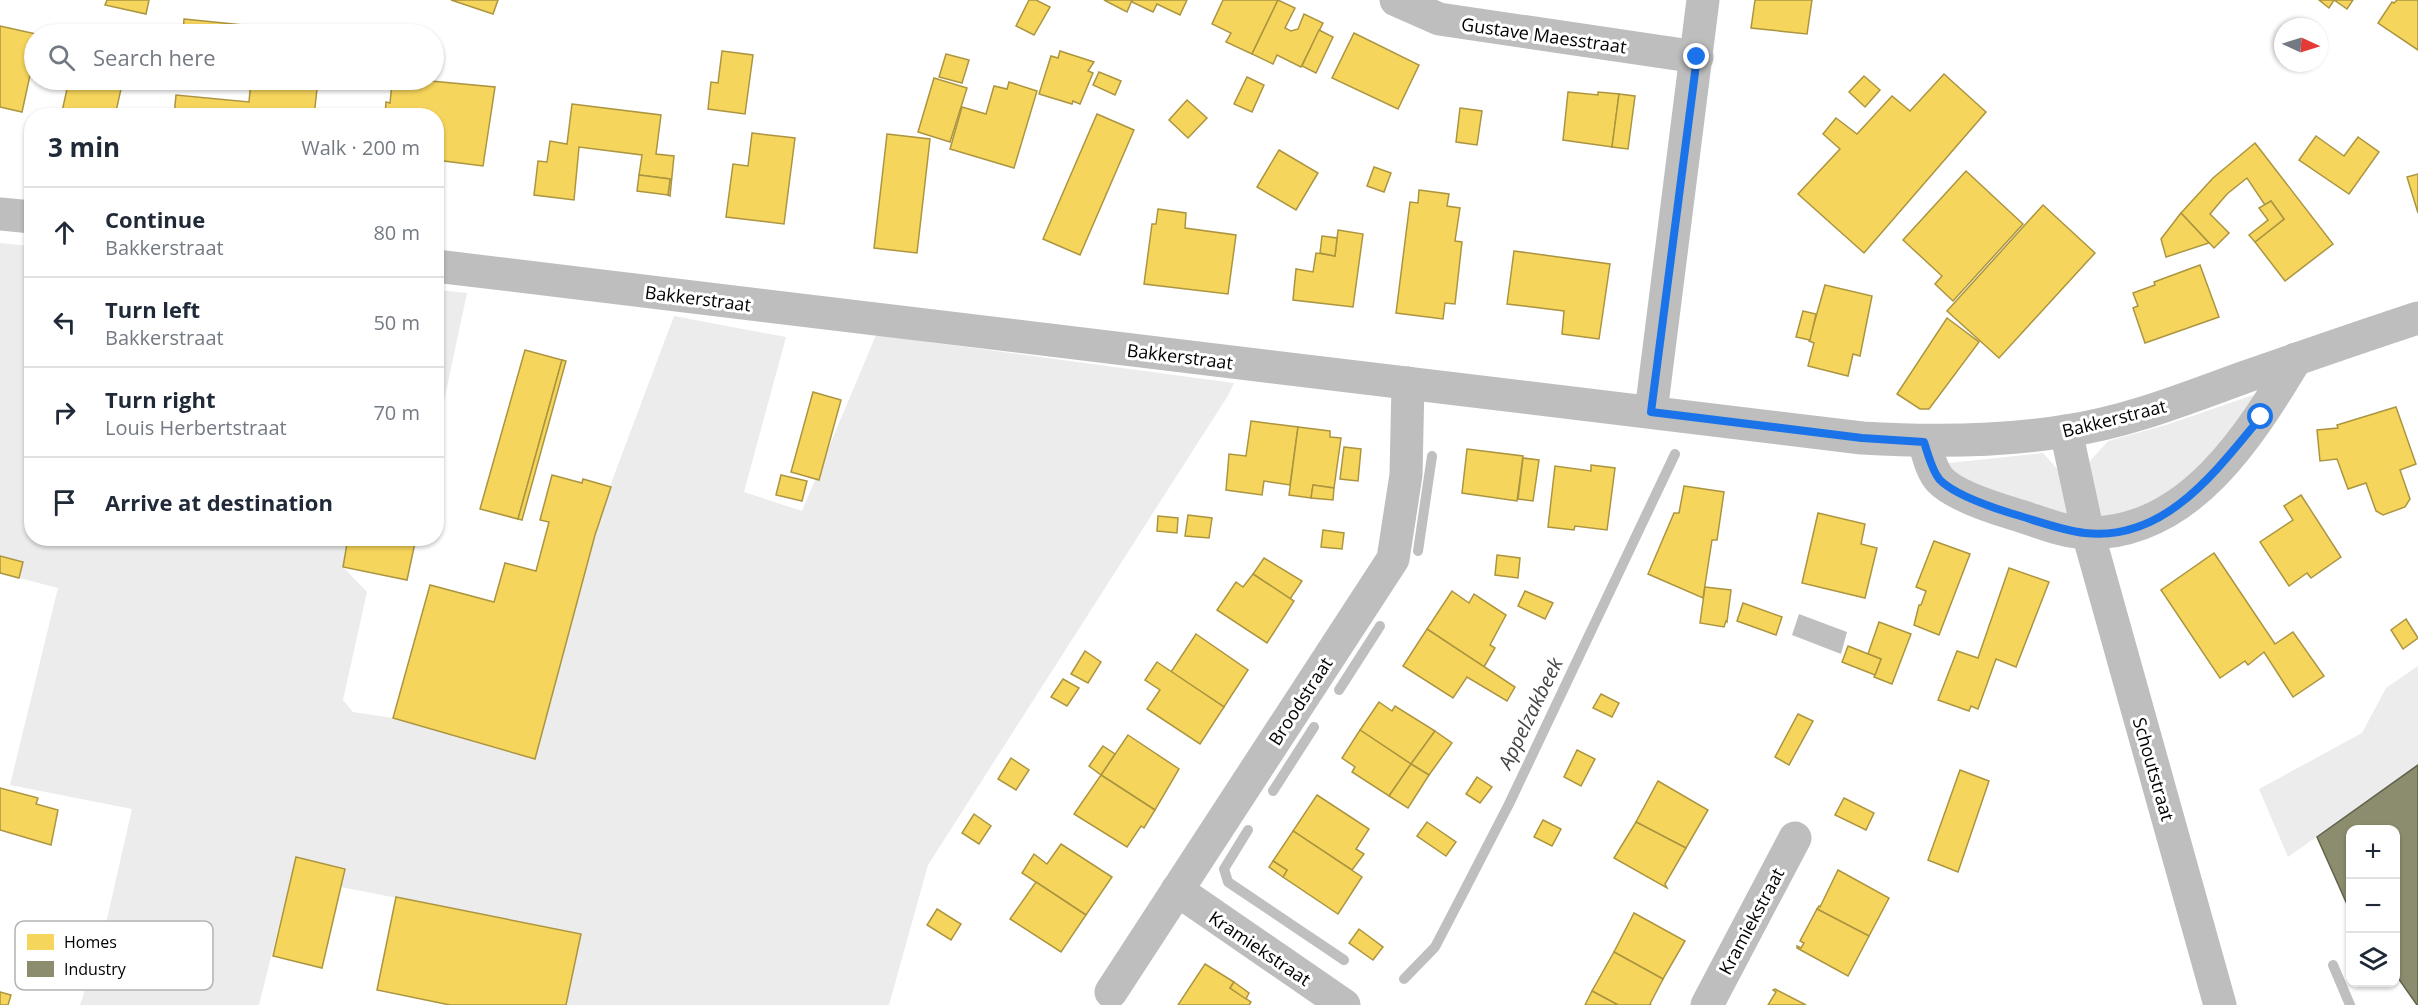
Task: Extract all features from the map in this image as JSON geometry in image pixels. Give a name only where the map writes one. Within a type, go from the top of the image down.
[{"type":"street","name":"Gustave Maesstraat","points":[[1396,0],[1439,20],[1697,57]]},
{"type":"street","points":[[1651,412],[1703,0]]},
{"type":"street","points":[[0,214],[24,216]]},
{"type":"street","name":"Bakkerstraat","points":[[444,267],[1862,438],[1924,442],[2066,431],[2114,421],[2164,407],[2418,318]]},
{"type":"street","points":[[1924,442],[1939,478],[1947,486],[2000,509],[2060,529],[2088,533],[2116,532],[2158,518],[2187,499],[2214,474],[2261,417],[2296,359]]},
{"type":"street","name":"Broodstraat","points":[[1111,992],[1393,559],[1406,475],[1408,383]]},
{"type":"street","name":"Schoutstraat","points":[[2066,431],[2088,533],[2220,1005]]},
{"type":"street","name":"Kramiekstraat","points":[[1707,1005],[1794,838]]},
{"type":"street","name":"Kramiekstraat","points":[[1177,890],[1344,1005]]},
{"type":"shaded area","points":[[0,243],[24,245],[24,546],[347,546],[343,567],[367,592],[343,700],[353,712],[393,718],[534,759],[607,494],[674,316],[786,337],[744,492],[802,511],[876,335],[1234,383],[928,865],[889,1005],[566,1005],[580,934],[341,887],[345,869],[296,857],[259,1005],[80,1005],[85,990],[213,990],[213,921],[107,921],[132,809],[10,785],[58,588],[0,573]]},
{"type":"shaded area","points":[[444,291],[467,293],[444,401]]},
{"type":"shaded area","points":[[2256,394],[2260,397],[2179,494],[2097,524],[2088,470],[2090,461],[2108,441],[2166,425]]},
{"type":"shaded area","points":[[2043,453],[2061,473],[2070,522],[1994,498],[1940,464]]},
{"type":"shaded area","points":[[1799,614],[1847,632],[1841,654],[1792,635]]},
{"type":"shaded area","points":[[2418,666],[2418,765],[2288,857],[2259,789],[2362,733],[2386,688]]},
{"type":"building: Homes","points":[[107,0],[149,0],[146,14],[105,5]]},
{"type":"building: Homes","points":[[451,0],[498,0],[493,14]]},
{"type":"building: Homes","points":[[1029,0],[1036,0],[1050,7],[1034,35],[1016,26]]},
{"type":"building: Homes","points":[[1104,0],[1132,0],[1127,12]]},
{"type":"building: Homes","points":[[1132,0],[1187,0],[1180,15],[1157,4],[1153,12]]},
{"type":"building: Homes","points":[[1223,0],[1278,0],[1252,54],[1226,42],[1231,33],[1212,24]]},
{"type":"building: Homes","points":[[1278,0],[1295,8],[1285,28],[1291,31],[1298,29],[1304,14],[1323,23],[1301,67],[1277,55],[1273,64],[1252,54]]},
{"type":"building: Homes","points":[[1755,0],[1812,0],[1807,34],[1751,28]]},
{"type":"building: Homes","points":[[2319,0],[2334,0],[2329,8]]},
{"type":"building: Homes","points":[[2334,0],[2353,0],[2347,9]]},
{"type":"building: Homes","points":[[2418,0],[2418,50],[2378,23],[2392,2]]},
{"type":"building: Homes","points":[[184,19],[233,24],[184,24]]},
{"type":"building: Homes","points":[[0,26],[24,31],[24,90],[27,90],[22,112],[0,107]]},
{"type":"building: Homes","points":[[1319,30],[1333,37],[1316,73],[1302,66]]},
{"type":"building: Homes","points":[[1354,33],[1419,65],[1398,109],[1332,78]]},
{"type":"building: Homes","points":[[722,51],[753,55],[745,114],[708,109],[711,82],[718,83]]},
{"type":"building: Homes","points":[[1060,51],[1094,62],[1088,71],[1093,73],[1080,104],[1073,101],[1072,104],[1039,94],[1051,56],[1058,58]]},
{"type":"building: Homes","points":[[946,54],[969,60],[962,83],[939,77]]},
{"type":"building: Homes","points":[[1099,72],[1121,81],[1115,95],[1093,85]]},
{"type":"building: Homes","points":[[1944,74],[1986,112],[1864,253],[1798,194],[1840,149],[1823,134],[1836,118],[1857,134],[1892,96],[1910,111]]},
{"type":"building: Homes","points":[[1864,76],[1880,90],[1865,107],[1849,92]]},
{"type":"building: Homes","points":[[1247,77],[1264,85],[1252,112],[1234,104]]},
{"type":"building: Homes","points":[[934,78],[967,88],[950,142],[918,132]]},
{"type":"building: Homes","points":[[444,82],[495,87],[483,166],[444,161],[444,108],[386,108],[386,102],[390,103],[391,90],[444,90]]},
{"type":"building: Homes","points":[[1009,82],[1037,91],[1014,168],[950,149],[962,107],[986,114],[994,86],[1007,89]]},
{"type":"building: Homes","points":[[67,90],[121,90],[117,108],[63,108]]},
{"type":"building: Homes","points":[[250,90],[317,90],[315,108],[175,108],[176,95],[249,102]]},
{"type":"building: Homes","points":[[1568,92],[1598,95],[1598,92],[1619,94],[1612,147],[1563,140]]},
{"type":"building: Homes","points":[[1619,94],[1635,96],[1628,149],[1612,147]]},
{"type":"building: Homes","points":[[1187,100],[1207,118],[1188,138],[1169,120]]},
{"type":"building: Homes","points":[[572,104],[661,115],[656,154],[674,156],[670,196],[668,195],[670,179],[639,175],[642,155],[579,147],[574,200],[534,195],[538,161],[547,162],[550,141],[567,144]]},
{"type":"building: Homes","points":[[1460,108],[1482,111],[1477,145],[1456,142]]},
{"type":"building: Homes","points":[[1097,114],[1134,130],[1080,255],[1043,239]]},
{"type":"building: Homes","points":[[752,133],[795,138],[784,224],[726,217],[733,164],[748,166]]},
{"type":"building: Homes","points":[[887,134],[930,139],[917,253],[874,248]]},
{"type":"building: Homes","points":[[2316,136],[2344,156],[2358,137],[2379,152],[2349,194],[2299,160]]},
{"type":"building: Homes","points":[[2255,143],[2333,244],[2285,281],[2255,242],[2284,219],[2271,201],[2265,205],[2247,178],[2227,194],[2210,214],[2229,233],[2214,248],[2181,213],[2213,178]]},
{"type":"building: Homes","points":[[1279,150],[1318,173],[1296,210],[1257,187]]},
{"type":"building: Homes","points":[[1374,167],[1391,173],[1384,192],[1367,186]]},
{"type":"building: Homes","points":[[1966,171],[2023,224],[1953,301],[1935,284],[1942,276],[1903,240]]},
{"type":"building: Homes","points":[[2418,174],[2418,213],[2407,177]]},
{"type":"building: Homes","points":[[639,175],[670,179],[668,195],[637,191]]},
{"type":"building: Homes","points":[[1419,190],[1449,194],[1447,206],[1460,208],[1455,241],[1462,242],[1455,304],[1445,303],[1443,319],[1396,313],[1410,202],[1418,203]]},
{"type":"building: Homes","points":[[2271,201],[2284,219],[2255,242],[2249,235],[2268,220],[2259,208]]},
{"type":"building: Homes","points":[[2043,205],[2095,253],[1999,358],[1947,311]]},
{"type":"building: Homes","points":[[1158,209],[1186,213],[1185,228],[1236,235],[1228,294],[1144,284],[1152,224],[1156,224]]},
{"type":"building: Homes","points":[[2181,213],[2209,243],[2166,257],[2161,239]]},
{"type":"building: Homes","points":[[1338,230],[1363,234],[1353,307],[1293,300],[1296,269],[1313,272],[1316,253],[1335,256]]},
{"type":"building: Homes","points":[[1322,236],[1337,238],[1335,256],[1320,253]]},
{"type":"building: Homes","points":[[1514,251],[1610,264],[1599,339],[1562,334],[1564,311],[1507,304]]},
{"type":"building: Homes","points":[[2200,265],[2219,317],[2145,343],[2133,308],[2138,306],[2133,293],[2155,285],[2154,282]]},
{"type":"building: Homes","points":[[1825,285],[1872,296],[1860,356],[1853,354],[1848,376],[1808,366],[1814,343],[1809,341]]},
{"type":"building: Homes","points":[[1803,311],[1816,314],[1810,340],[1796,337]]},
{"type":"building: Homes","points":[[1947,318],[1979,342],[1929,409],[1920,409],[1897,394]]},
{"type":"building: Homes","points":[[525,350],[562,360],[518,519],[480,509]]},
{"type":"building: Homes","points":[[562,360],[566,361],[522,520],[518,519]]},
{"type":"building: Homes","points":[[813,392],[841,400],[819,480],[791,472]]},
{"type":"building: Homes","points":[[2396,407],[2416,464],[2400,470],[2410,499],[2405,507],[2383,515],[2376,511],[2366,483],[2348,489],[2337,459],[2320,461],[2317,430],[2338,428],[2337,425]]},
{"type":"building: Homes","points":[[1251,421],[1298,427],[1290,485],[1264,481],[1262,495],[1226,490],[1229,454],[1246,456]]},
{"type":"building: Homes","points":[[1298,427],[1330,431],[1330,437],[1341,438],[1334,488],[1313,485],[1311,498],[1289,495]]},
{"type":"building: Homes","points":[[1344,447],[1361,449],[1358,481],[1340,479]]},
{"type":"building: Homes","points":[[1467,449],[1523,456],[1517,501],[1462,493]]},
{"type":"building: Homes","points":[[1523,458],[1539,460],[1533,501],[1518,499]]},
{"type":"building: Homes","points":[[1591,465],[1615,468],[1607,530],[1575,526],[1574,530],[1548,527],[1555,466],[1591,471]]},
{"type":"building: Homes","points":[[552,475],[582,483],[583,479],[611,487],[595,535],[535,759],[393,718],[430,585],[494,602],[505,563],[536,571],[549,522],[540,520]]},
{"type":"building: Homes","points":[[781,475],[807,481],[802,501],[776,495]]},
{"type":"building: Homes","points":[[1313,485],[1334,488],[1333,500],[1311,498]]},
{"type":"building: Homes","points":[[1684,486],[1724,492],[1717,540],[1712,540],[1703,598],[1648,574],[1674,513],[1679,513]]},
{"type":"building: Homes","points":[[2301,495],[2341,557],[2311,578],[2307,573],[2289,586],[2260,542],[2293,520],[2284,506]]},
{"type":"building: Homes","points":[[1818,513],[1865,524],[1861,544],[1877,548],[1865,598],[1802,583]]},
{"type":"building: Homes","points":[[1188,515],[1212,518],[1209,538],[1185,536]]},
{"type":"building: Homes","points":[[1158,516],[1178,518],[1177,533],[1157,531]]},
{"type":"building: Homes","points":[[1323,530],[1344,533],[1342,549],[1321,547]]},
{"type":"building: Homes","points":[[1934,541],[1970,554],[1939,635],[1914,625],[1919,605],[1926,591],[1916,587]]},
{"type":"building: Homes","points":[[347,546],[414,546],[407,580],[343,567]]},
{"type":"building: Homes","points":[[2214,553],[2275,644],[2293,632],[2324,676],[2293,697],[2264,652],[2248,665],[2245,661],[2220,678],[2161,590]]},
{"type":"building: Homes","points":[[1497,555],[1520,558],[1518,578],[1495,575]]},
{"type":"building: Homes","points":[[0,556],[23,562],[19,578],[0,573]]},
{"type":"building: Homes","points":[[1264,558],[1302,581],[1290,599],[1253,574]]},
{"type":"building: Homes","points":[[2009,568],[2049,582],[2016,667],[1996,659],[1978,709],[1971,706],[1969,711],[1938,700],[1957,651],[1978,658]]},
{"type":"building: Homes","points":[[1253,574],[1294,601],[1267,643],[1217,610],[1236,582],[1243,587]]},
{"type":"building: Homes","points":[[1705,587],[1731,590],[1727,622],[1724,627],[1700,623]]},
{"type":"building: Homes","points":[[1452,591],[1469,603],[1474,594],[1506,615],[1490,645],[1495,648],[1484,667],[1427,629]]},
{"type":"building: Homes","points":[[1525,591],[1553,603],[1545,619],[1518,606]]},
{"type":"building: Homes","points":[[1743,603],[1782,617],[1776,635],[1737,621]]},
{"type":"building: Homes","points":[[2406,619],[2418,638],[2403,649],[2391,630]]},
{"type":"building: Homes","points":[[1879,622],[1911,634],[1892,684],[1874,677],[1881,659],[1868,654]]},
{"type":"building: Homes","points":[[1427,629],[1515,687],[1507,701],[1467,677],[1453,698],[1403,666]]},
{"type":"building: Homes","points":[[1196,634],[1248,670],[1224,707],[1171,672]]},
{"type":"building: Homes","points":[[1848,646],[1881,659],[1875,675],[1842,662]]},
{"type":"building: Homes","points":[[1085,651],[1101,662],[1088,683],[1071,674]]},
{"type":"building: Homes","points":[[1157,662],[1224,707],[1200,744],[1147,709],[1160,690],[1145,680]]},
{"type":"building: Homes","points":[[1063,679],[1079,688],[1067,706],[1051,697]]},
{"type":"building: Homes","points":[[1601,694],[1619,703],[1612,717],[1593,708]]},
{"type":"building: Homes","points":[[1379,702],[1392,711],[1395,706],[1435,731],[1411,764],[1360,730]]},
{"type":"building: Homes","points":[[1798,714],[1813,721],[1789,765],[1775,757]]},
{"type":"building: Homes","points":[[1360,730],[1411,764],[1389,796],[1352,772],[1355,767],[1342,758]]},
{"type":"building: Homes","points":[[1435,731],[1452,743],[1429,775],[1411,764]]},
{"type":"building: Homes","points":[[1128,735],[1179,769],[1155,810],[1101,775]]},
{"type":"building: Homes","points":[[1103,746],[1115,754],[1101,775],[1089,766]]},
{"type":"building: Homes","points":[[1577,750],[1595,759],[1581,786],[1564,777]]},
{"type":"building: Homes","points":[[1011,758],[1029,770],[1016,790],[998,779]]},
{"type":"building: Homes","points":[[1411,764],[1429,775],[1408,808],[1389,796]]},
{"type":"building: Homes","points":[[1960,770],[1989,781],[1958,872],[1928,860]]},
{"type":"building: Homes","points":[[1101,775],[1155,810],[1144,828],[1141,826],[1127,847],[1074,814]]},
{"type":"building: Homes","points":[[1477,777],[1492,787],[1480,803],[1466,794]]},
{"type":"building: Homes","points":[[1658,781],[1708,810],[1686,848],[1636,822]]},
{"type":"building: Homes","points":[[0,788],[38,798],[36,804],[58,810],[51,845],[0,830]]},
{"type":"building: Homes","points":[[1317,795],[1369,829],[1356,849],[1364,854],[1352,870],[1293,831]]},
{"type":"building: Homes","points":[[1844,798],[1874,813],[1866,830],[1835,815]]},
{"type":"building: Homes","points":[[974,814],[991,826],[979,844],[962,833]]},
{"type":"building: Homes","points":[[1543,820],[1561,829],[1552,846],[1534,837]]},
{"type":"building: Homes","points":[[1427,822],[1456,842],[1446,856],[1417,836]]},
{"type":"building: Homes","points":[[1636,822],[1686,848],[1665,884],[1667,888],[1614,858]]},
{"type":"building: Homes","points":[[1293,831],[1362,877],[1338,914],[1283,877],[1287,870],[1273,861]]},
{"type":"building: Homes","points":[[1061,844],[1112,877],[1086,915],[1022,873],[1034,854],[1047,864]]},
{"type":"building: Homes","points":[[296,857],[345,869],[322,968],[273,956]]},
{"type":"building: Homes","points":[[1273,861],[1287,870],[1283,877],[1269,867]]},
{"type":"building: Homes","points":[[1838,870],[1889,898],[1869,936],[1817,909]]},
{"type":"building: Homes","points":[[1036,882],[1086,915],[1061,952],[1010,919]]},
{"type":"building: Homes","points":[[396,897],[581,934],[566,1005],[450,1005],[377,990]]},
{"type":"building: Homes","points":[[937,909],[961,924],[951,940],[927,925]]},
{"type":"building: Homes","points":[[1817,909],[1869,936],[1848,976],[1797,948],[1797,946],[1801,948],[1804,943],[1800,941]]},
{"type":"building: Homes","points":[[1634,913],[1685,941],[1663,979],[1614,952]]},
{"type":"building: Homes","points":[[1359,929],[1383,947],[1373,960],[1349,943]]},
{"type":"building: Homes","points":[[1614,952],[1663,979],[1651,1005],[1618,1005],[1592,991]]},
{"type":"building: Homes","points":[[1205,964],[1234,982],[1230,988],[1251,1002],[1249,1005],[1178,1005]]},
{"type":"building: Homes","points":[[1234,982],[1249,993],[1246,999],[1230,988]]},
{"type":"building: Homes","points":[[1773,990],[1806,1005],[1768,1005],[1776,992]]},
{"type":"building: Homes","points":[[1592,991],[1618,1005],[1585,1005]]},
{"type":"building: Homes","points":[[0,992],[11,995],[8,1005],[0,1005]]},
{"type":"building: Industry","points":[[2418,765],[2418,1005],[2400,981],[2400,825],[2346,825],[2346,902],[2317,837]]},
{"type":"waterway","name":"Appelzakbeek","points":[[1404,979],[1435,947],[1459,901],[1509,804],[1675,454]]},
{"type":"waterway","points":[[1418,551],[1432,456]]},
{"type":"waterway","points":[[1339,690],[1380,626]]},
{"type":"waterway","points":[[1273,791],[1314,727]]},
{"type":"waterway","points":[[1248,830],[1224,869],[1228,882],[1344,960]]},
{"type":"waterway","points":[[2333,965],[2350,1005]]},
{"type":"route","points":[[1697,57],[1651,412],[1862,438],[1924,442],[1939,478],[1947,486],[2000,509],[2060,529],[2088,533],[2116,532],[2136,527],[2158,518],[2187,499],[2214,474],[2261,417]]}]
